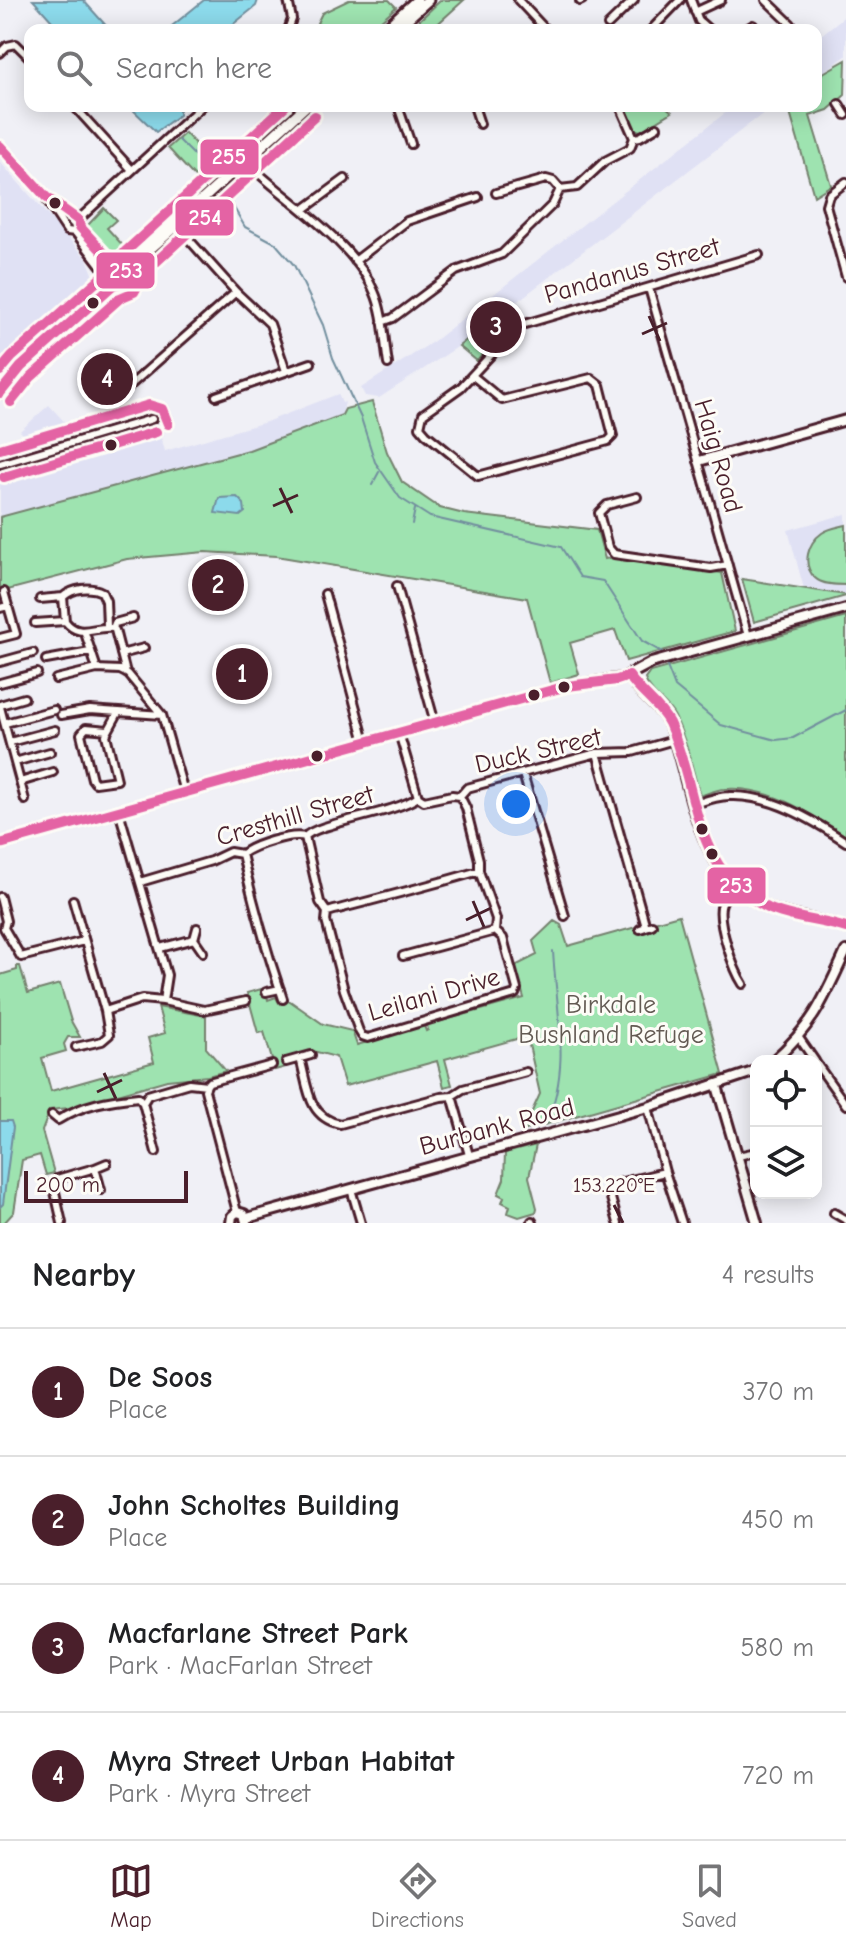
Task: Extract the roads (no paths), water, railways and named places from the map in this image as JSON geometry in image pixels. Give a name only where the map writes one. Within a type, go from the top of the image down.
[{"type":"main road","points":[[391,24],[417,0]]},
{"type":"main road","points":[[402,24],[428,0]]},
{"type":"main road","points":[[0,393],[21,367],[64,327],[108,278],[116,263],[197,208],[203,199],[299,112]]},
{"type":"main road","points":[[108,278],[124,282],[127,272],[175,224]]},
{"type":"main road","points":[[116,263],[124,266],[127,272]]},
{"type":"main road","points":[[0,380],[21,367]]},
{"type":"street","points":[[288,0],[290,24]]},
{"type":"street","points":[[518,0],[540,24]]},
{"type":"street","points":[[609,24],[634,0]]},
{"type":"street","points":[[657,24],[680,0]]},
{"type":"street","points":[[691,0],[702,24]]},
{"type":"street","points":[[695,12],[721,0]]},
{"type":"street","points":[[766,0],[791,24]]},
{"type":"street","points":[[0,53],[7,46],[16,44],[24,52]]},
{"type":"street","points":[[839,104],[846,115]]},
{"type":"street","points":[[79,112],[132,170]]},
{"type":"street","points":[[41,191],[69,232],[195,112]]},
{"type":"street","points":[[400,112],[411,144]]},
{"type":"street","points":[[476,112],[480,124]]},
{"type":"street","points":[[623,112],[634,138]]},
{"type":"street","points":[[560,189],[577,187],[605,161],[630,148],[634,138],[657,127]]},
{"type":"street","points":[[0,146],[41,191],[116,263]]},
{"type":"street","points":[[245,161],[303,210],[355,261],[375,292],[388,364]]},
{"type":"street","points":[[303,210],[345,179]]},
{"type":"street","points":[[496,193],[546,179],[553,181],[560,189]]},
{"type":"street","points":[[846,182],[829,195],[826,205],[846,277]]},
{"type":"street","points":[[382,322],[393,318],[456,271],[502,254],[553,204],[560,189]]},
{"type":"street","points":[[355,261],[407,221],[478,197]]},
{"type":"street","points":[[65,224],[76,224]]},
{"type":"street","points":[[76,224],[108,278]]},
{"type":"street","points":[[175,224],[236,292],[270,324],[286,371]]},
{"type":"street","name":"Pandanus Street","points":[[473,376],[518,326],[759,255]]},
{"type":"street","name":"Haig Road","points":[[649,288],[748,636]]},
{"type":"street","points":[[125,390],[236,292]]},
{"type":"street","points":[[216,396],[311,363]]},
{"type":"street","points":[[473,376],[502,400],[591,378],[596,380],[613,436],[608,441],[478,476],[420,427],[423,414],[473,376]]},
{"type":"street","points":[[0,464],[152,419]]},
{"type":"street","points":[[699,461],[846,420]]},
{"type":"street","points":[[637,497],[607,505],[599,513],[608,547],[614,554],[711,568],[728,565]]},
{"type":"street","points":[[397,586],[435,723]]},
{"type":"street","points":[[40,599],[63,597],[77,590],[102,592],[126,673],[162,715],[184,792]]},
{"type":"street","points":[[0,638],[16,634],[4,607],[4,592]]},
{"type":"street","points":[[325,594],[365,742]]},
{"type":"street","points":[[63,597],[65,621],[73,629],[85,633],[133,618]]},
{"type":"street","points":[[0,844],[583,682],[617,680],[651,663],[846,609]]},
{"type":"street","points":[[35,623],[65,621]]},
{"type":"street","points":[[85,633],[97,669]]},
{"type":"street","points":[[121,654],[144,648]]},
{"type":"street","points":[[46,660],[90,652]]},
{"type":"street","points":[[0,662],[33,653]]},
{"type":"street","points":[[56,679],[97,669],[126,673]]},
{"type":"street","points":[[0,683],[37,673]]},
{"type":"street","points":[[629,676],[659,708],[674,740],[709,852],[734,885],[769,908],[846,928]]},
{"type":"street","points":[[24,698],[0,706],[25,800]]},
{"type":"street","points":[[5,723],[54,710]]},
{"type":"street","points":[[61,715],[90,710],[162,715]]},
{"type":"street","points":[[108,730],[86,728],[81,734],[95,783],[117,780],[106,735],[118,713]]},
{"type":"street","points":[[0,748],[55,730]]},
{"type":"street","points":[[399,733],[418,797]]},
{"type":"street","name":"Duck Street","points":[[460,796],[467,788],[597,753],[632,752],[674,740]]},
{"type":"street","points":[[15,762],[50,752]]},
{"type":"street","points":[[597,753],[646,927]]},
{"type":"street","points":[[20,782],[53,772]]},
{"type":"street","points":[[523,774],[565,916]]},
{"type":"street","name":"Cresthill Street","points":[[140,882],[211,861],[230,852],[242,854],[252,846],[296,835],[305,837],[314,829],[363,819],[373,813],[409,804],[418,797],[424,801],[460,796]]},
{"type":"street","name":"Leilani Drive","points":[[305,837],[320,902],[327,912],[326,921],[344,990],[359,1031],[368,1038],[512,997],[517,989],[503,938],[495,931],[496,919],[479,871],[466,808],[460,796]]},
{"type":"street","points":[[692,805],[725,796],[743,796],[802,816],[846,842]]},
{"type":"street","points":[[119,811],[167,975],[163,1001]]},
{"type":"street","points":[[242,854],[260,928],[283,999]]},
{"type":"street","points":[[327,912],[479,871]]},
{"type":"street","points":[[734,885],[721,905],[720,916],[737,975],[743,984]]},
{"type":"street","points":[[0,897],[6,921],[2,929],[11,935],[19,955],[26,958],[84,941]]},
{"type":"street","points":[[73,900],[105,1011],[108,1037],[76,1047]]},
{"type":"street","points":[[197,928],[194,939],[203,952]]},
{"type":"street","points":[[403,956],[495,931]]},
{"type":"street","points":[[160,948],[194,939]]},
{"type":"street","points":[[780,1055],[799,1038],[815,1015],[846,951]]},
{"type":"street","points":[[266,992],[280,989]]},
{"type":"street","points":[[105,1011],[142,999],[204,1010],[246,1001]]},
{"type":"street","points":[[799,1038],[811,1055]]},
{"type":"street","points":[[286,1062],[311,1055]]},
{"type":"street","points":[[300,1058],[314,1109],[340,1124],[452,1096],[463,1089],[526,1072]]},
{"type":"street","points":[[237,1212],[205,1090],[209,1082],[272,1065]]},
{"type":"street","points":[[822,1071],[846,1105]]},
{"type":"street","name":"Burbank Road","points":[[246,1220],[648,1107],[750,1073]]},
{"type":"street","points":[[143,1103],[148,1095],[189,1083],[207,1085]]},
{"type":"street","points":[[717,1086],[757,1223]]},
{"type":"street","points":[[452,1096],[469,1155]]},
{"type":"street","points":[[57,1121],[105,1100],[138,1097],[143,1103],[156,1152]]},
{"type":"street","points":[[648,1107],[682,1223]]},
{"type":"street","points":[[738,1156],[750,1153]]},
{"type":"street","points":[[62,1223],[53,1183],[107,1163]]},
{"type":"street","points":[[95,1168],[101,1190]]},
{"type":"street","points":[[618,1223],[611,1189],[618,1183],[665,1172]]},
{"type":"street","points":[[351,1189],[361,1223]]},
{"type":"street","points":[[237,1212],[244,1214],[246,1220]]},
{"type":"street","points":[[228,1222],[237,1212]]},
{"type":"street","points":[[834,1213],[846,1220]]},
{"type":"water","points":[[33,0],[83,0],[105,24],[55,24]]},
{"type":"water","points":[[204,0],[258,0],[256,6],[234,24],[174,24]]},
{"type":"water","points":[[135,112],[179,112],[179,115],[156,132]]},
{"type":"water","points":[[237,497],[244,504],[245,512],[240,516],[215,513],[219,498]]},
{"type":"water","points":[[0,1121],[11,1121],[13,1127],[3,1204],[0,1207]]},
{"type":"waterway","points":[[179,140],[215,176]]},
{"type":"waterway","points":[[223,189],[245,227],[275,243],[294,265],[323,325],[333,358],[361,418],[375,462],[400,498],[430,517],[561,547],[580,577],[603,581],[642,641],[662,652]]},
{"type":"waterway","points":[[372,485],[379,472]]},
{"type":"waterway","points":[[412,524],[415,509]]},
{"type":"waterway","points":[[666,664],[675,687],[721,725],[776,740],[793,738],[846,710]]},
{"type":"waterway","points":[[546,1123],[554,1102],[560,1060],[553,951]]},
{"type":"place","name":"Macfarlane Street Park","points":[[496,327]]},
{"type":"place","name":"Myra Street Urban Habitat","points":[[107,379]]},
{"type":"place","name":"John Scholtes Building","points":[[218,585]]},
{"type":"place","name":"De Soos","points":[[242,674]]},
{"type":"park label","name":"Birkdale Bushland Refuge","points":[[611,1020]]}]
